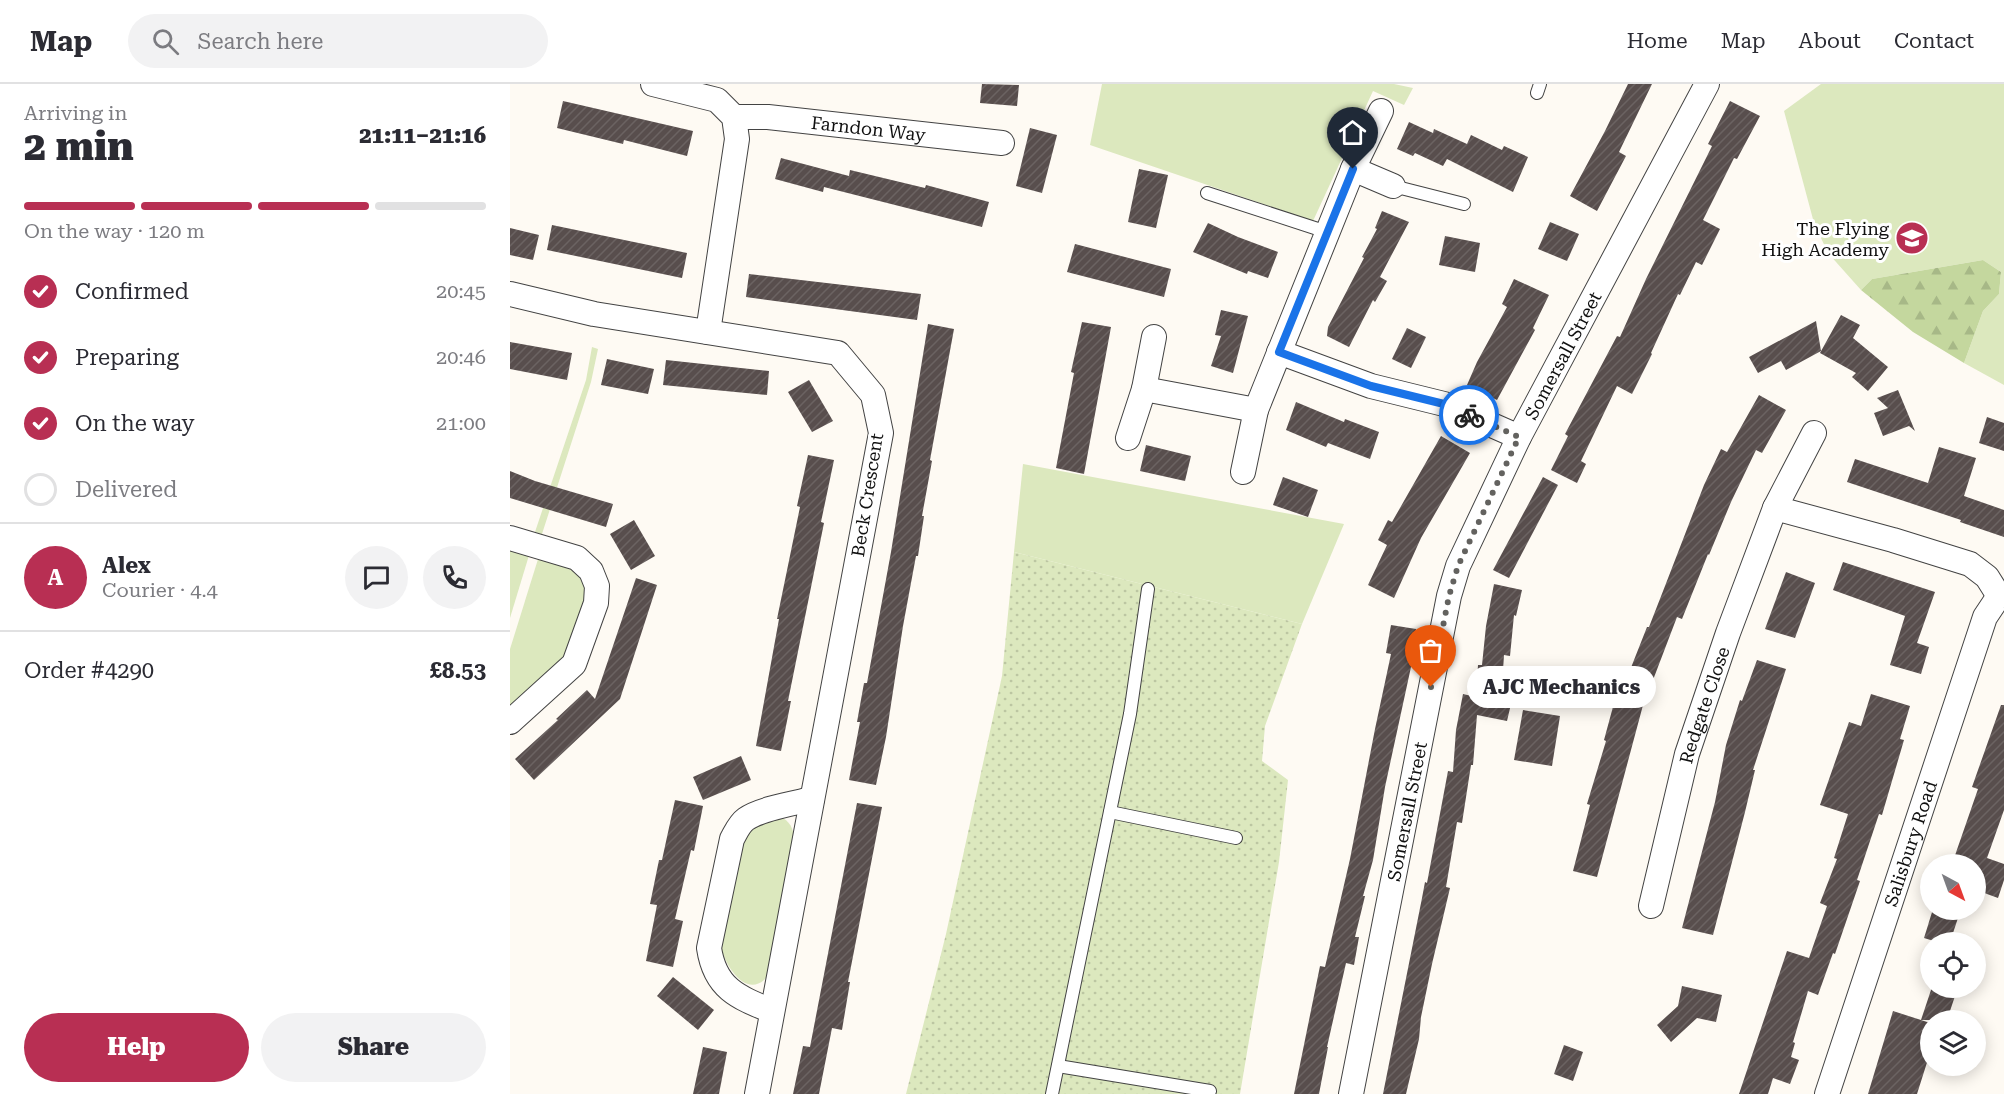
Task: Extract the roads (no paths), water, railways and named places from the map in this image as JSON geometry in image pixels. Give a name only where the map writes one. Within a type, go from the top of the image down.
[{"type":"street","points":[[653,84],[717,100],[734,117],[737,140],[708,332]]},
{"type":"street","name":"Somersall Street","points":[[1351,1094],[1449,596],[1458,566],[1519,437],[1707,84]]},
{"type":"street","points":[[1243,472],[1256,410],[1353,169],[1381,111]]},
{"type":"street","name":"Farndon Way","points":[[734,117],[768,117],[1002,143]]},
{"type":"street","points":[[1353,169],[1393,186]]},
{"type":"street","name":"Beck Crescent","points":[[510,294],[594,314],[838,353],[873,395],[881,433],[757,1094]]},
{"type":"street","points":[[1128,438],[1144,388],[1154,337]]},
{"type":"street","points":[[1279,352],[1371,386],[1444,404],[1519,437]]},
{"type":"street","points":[[1144,388],[1256,410]]},
{"type":"street","name":"Redgate Close","points":[[1651,906],[1687,754],[1728,633],[1775,508],[1814,433]]},
{"type":"street","points":[[1775,508],[1893,540],[1970,564],[1987,577],[2001,595]]},
{"type":"street","points":[[510,538],[577,558],[591,571],[597,586],[596,603],[574,664],[510,722]]},
{"type":"street","name":"Salisbury Road","points":[[1827,1094],[1985,617],[2001,595]]},
{"type":"street","points":[[772,1011],[745,1000],[719,980],[711,964],[709,948],[732,839],[738,827],[747,818],[781,806],[812,799]]},
{"type":"lane","points":[[1393,186],[1464,204]]},
{"type":"lane","points":[[1207,193],[1328,232]]},
{"type":"lane","points":[[1052,1094],[1130,714],[1148,589]]},
{"type":"lane","points":[[1110,812],[1236,838]]},
{"type":"lane","points":[[1058,1066],[1210,1091]]},
{"type":"place","name":"The Flying High Academy","points":[[1912,238]]},
{"type":"place","name":"AJC Mechanics","points":[[1431,687]]}]
